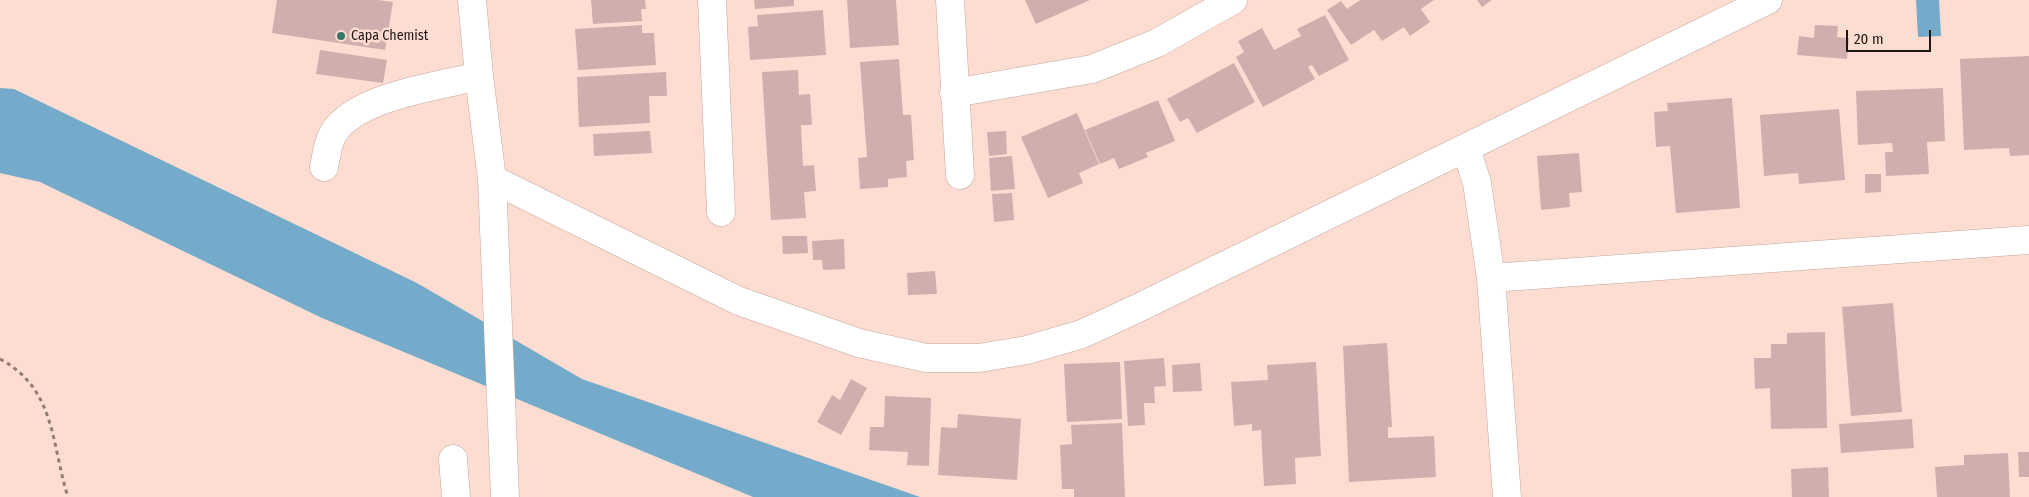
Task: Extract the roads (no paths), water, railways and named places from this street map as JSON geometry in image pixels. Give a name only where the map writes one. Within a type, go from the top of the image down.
[{"type":"street","points":[[472,0],[492,179],[505,497]]},
{"type":"street","points":[[712,0],[720,212]]},
{"type":"street","points":[[950,0],[960,175]]},
{"type":"street","points":[[954,93],[1092,69],[1157,43],[1233,0]]},
{"type":"street","points":[[492,179],[739,301],[858,344],[926,358],[979,358],[1027,350],[1082,334],[1768,0]]},
{"type":"street","points":[[324,167],[330,141],[338,127],[353,115],[375,102],[479,76]]},
{"type":"street","points":[[1466,148],[1477,183],[1491,278],[1507,497]]},
{"type":"street","points":[[1491,278],[2029,240]]},
{"type":"street","points":[[453,459],[456,497]]},
{"type":"water","points":[[1916,0],[1939,0],[1941,36],[1918,37]]},
{"type":"water","points":[[0,88],[14,89],[417,283],[582,379],[920,497],[753,497],[322,318],[40,182],[0,173]]},
{"type":"place","name":"Capa Chemist","points":[[341,36]]}]
